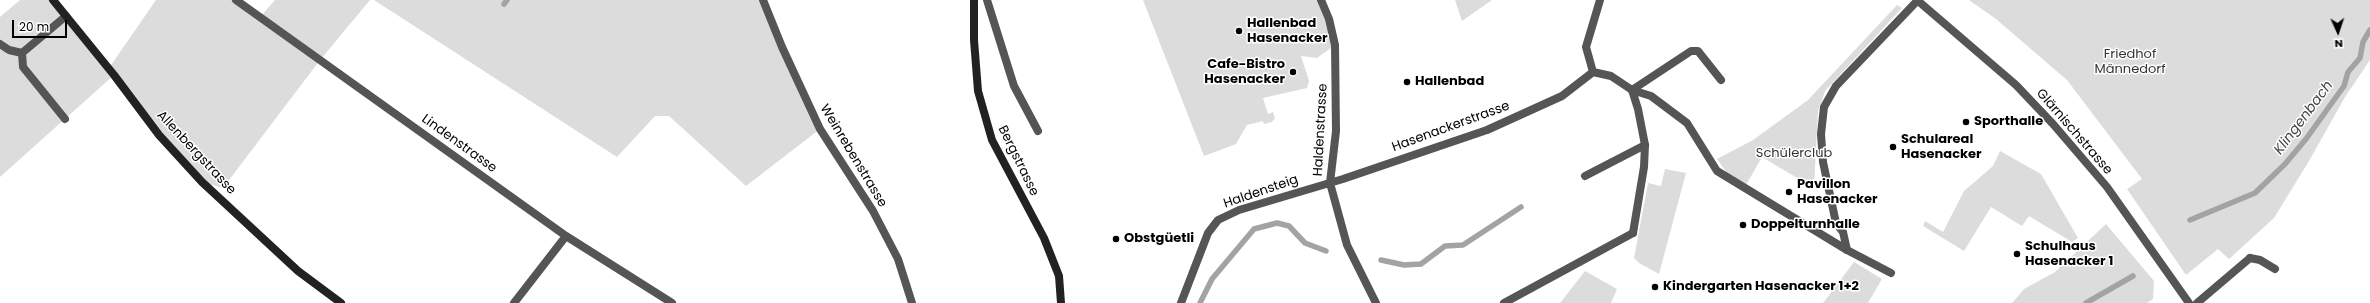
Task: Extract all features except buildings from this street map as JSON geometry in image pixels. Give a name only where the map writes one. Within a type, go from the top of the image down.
[{"type":"street","name":"Allenbergstrasse","points":[[53,0],[114,75],[159,135],[202,182],[298,271],[342,303]]},
{"type":"street","name":"Lindenstrasse","points":[[236,0],[566,236],[672,303]]},
{"type":"street","name":"Weinrebenstrasse","points":[[763,0],[782,47],[820,129],[873,211],[898,258],[912,303]]},
{"type":"street","name":"Bergstrasse","points":[[974,0],[974,40],[978,91],[992,140],[1044,238],[1059,276],[1061,303]]},
{"type":"street","points":[[987,0],[1014,86],[1038,131]]},
{"type":"street","name":"Haldenstrasse","points":[[1321,0],[1329,19],[1335,45],[1336,131],[1330,183],[1348,245],[1376,303]]},
{"type":"street","points":[[1600,0],[1586,47],[1593,72],[1611,76],[1632,90],[1651,96],[1687,123],[1717,171],[1847,250],[1891,273]]},
{"type":"street","points":[[1847,250],[1842,232],[1836,223],[1823,162],[1821,134],[1824,108],[1836,86],[1917,0]]},
{"type":"street","name":"Glärnischstrasse","points":[[1917,0],[2016,85],[2053,124],[2107,187],[2189,303]]},
{"type":"street","points":[[22,53],[66,16]]},
{"type":"street","points":[[0,44],[10,50],[22,53]]},
{"type":"street","points":[[1632,90],[1691,51],[1698,51],[1721,80]]},
{"type":"street","points":[[22,53],[23,67],[65,119]]},
{"type":"street","name":"Hasenackerstrasse","points":[[1330,183],[1487,130],[1562,96],[1593,72]]},
{"type":"street","points":[[1504,303],[1633,233],[1644,167],[1645,145],[1638,109],[1632,90]]},
{"type":"street","points":[[1585,176],[1645,145]]},
{"type":"street","name":"Haldensteig","points":[[1181,303],[1208,234],[1218,220],[1239,210],[1330,183]]},
{"type":"street","points":[[514,303],[566,236]]},
{"type":"street","points":[[2197,303],[2250,258],[2260,260],[2275,269]]},
{"type":"green space","points":[[20,0],[53,0],[109,68],[156,0],[236,0],[260,17],[275,0],[370,0],[320,60],[223,188],[202,182],[114,75],[0,177],[0,17]]},
{"type":"green space","points":[[374,0],[763,0],[820,129],[746,186],[669,116],[655,116],[617,157]]},
{"type":"green space","points":[[1143,0],[1321,0],[1335,45],[1317,58],[1301,56],[1309,81],[1307,88],[1263,98],[1268,114],[1273,112],[1275,118],[1272,122],[1264,124],[1263,121],[1247,125],[1236,144],[1204,156]]},
{"type":"green space","points":[[1455,0],[1492,0],[1462,21]]},
{"type":"green space","name":"Friedhof Männedorf","points":[[1969,0],[2370,0],[2370,60],[2345,97],[2309,161],[2274,218],[2229,259],[2218,249],[2186,275],[2127,189],[2142,179],[2067,80],[1996,19]]},
{"type":"green space","name":"Schülerclub","points":[[1897,5],[1902,8],[1825,91],[1818,111],[1814,188],[1762,157],[1746,185],[1727,173],[1717,159],[1753,140],[1808,100]]},
{"type":"green space","points":[[2000,151],[2041,174],[2078,238],[2072,242],[2029,216],[2022,226],[1991,207],[1964,251],[1923,226],[1925,221],[1943,232],[1964,191],[1993,166]]},
{"type":"green space","points":[[1665,169],[1686,173],[1659,274],[1639,263],[1634,258],[1648,183],[1661,186]]},
{"type":"green space","points":[[2106,224],[2154,281],[2153,299],[2147,303],[2012,303],[2024,289],[2055,272]]},
{"type":"green space","points":[[1854,262],[1882,279],[1868,303],[1823,303]]},
{"type":"green space","points":[[1585,271],[1617,289],[1611,303],[1560,303]]},
{"type":"waterway","points":[[504,4],[507,0]]},
{"type":"waterway","name":"Klingenbach","points":[[2190,220],[2255,193],[2285,164],[2306,139],[2344,86],[2348,72],[2360,58],[2363,42],[2370,30]]},
{"type":"waterway","points":[[1381,260],[1404,265],[1421,264],[1445,246],[1463,245],[1521,207]]},
{"type":"waterway","points":[[1200,303],[1212,279],[1254,229],[1277,223],[1289,226],[1305,243],[1326,251]]},
{"type":"waterway","name":"Klingenbach","points":[[2086,303],[2133,276]]},
{"type":"place","name":"Hallenbad Hasenacker","points":[[1239,31]]},
{"type":"place","name":"Cafe-Bistro Hasenacker","points":[[1293,72]]},
{"type":"place","name":"Hallenbad","points":[[1407,82]]},
{"type":"place","name":"Sporthalle","points":[[1966,122]]},
{"type":"place","name":"Schulareal Hasenacker","points":[[1893,147]]},
{"type":"place","name":"Pavillon Hasenacker","points":[[1789,192]]},
{"type":"place","name":"Doppelturnhalle","points":[[1743,225]]},
{"type":"place","name":"Obstgüetli","points":[[1116,239]]},
{"type":"place","name":"Schulhaus Hasenacker 1","points":[[2017,254]]},
{"type":"place","name":"Kindergarten Hasenacker 1+2","points":[[1655,287]]}]
